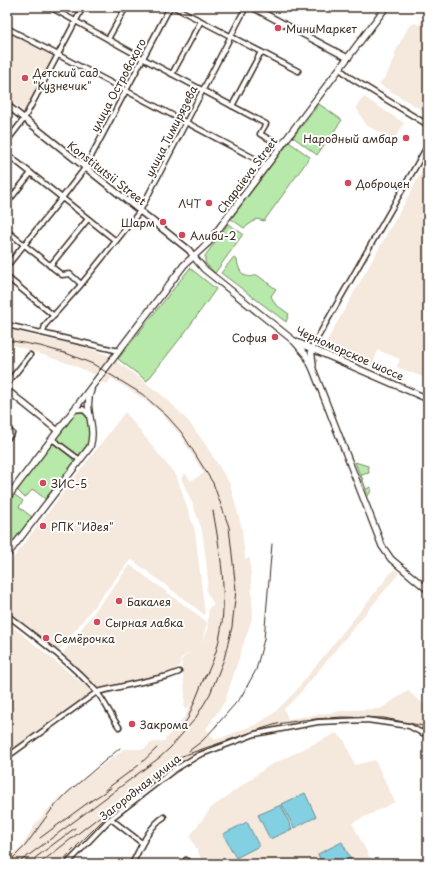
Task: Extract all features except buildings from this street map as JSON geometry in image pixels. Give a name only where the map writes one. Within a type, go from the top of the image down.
[{"type":"main road","name":"Chapaieva Street","points":[[7,498],[184,265],[194,258],[208,243],[386,7]]},
{"type":"main road","name":"Черноморское шоссе","points":[[194,258],[204,269],[294,341],[428,399]]},
{"type":"main road","points":[[173,279],[189,264],[196,264],[204,269]]},
{"type":"main road","points":[[294,341],[306,355],[313,369],[382,546],[391,559],[428,590]]},
{"type":"main road","points":[[311,349],[313,369]]},
{"type":"main road","points":[[7,555],[90,447],[93,439],[93,430],[88,397],[93,384]]},
{"type":"street","points":[[50,7],[266,124],[260,134],[282,146]]},
{"type":"street","points":[[7,141],[24,119],[83,7]]},
{"type":"street","points":[[108,39],[126,7]]},
{"type":"street","name":"улица Островского","points":[[7,266],[85,168],[170,7]]},
{"type":"street","points":[[174,7],[298,71]]},
{"type":"street","name":"улица Тимирязева","points":[[43,333],[46,325],[140,211],[246,7]]},
{"type":"street","points":[[252,7],[348,58]]},
{"type":"street","points":[[172,74],[201,21]]},
{"type":"street","points":[[7,28],[267,165]]},
{"type":"street","points":[[232,106],[261,52]]},
{"type":"street","points":[[340,69],[428,124]]},
{"type":"street","name":"Konstitutsii Street","points":[[7,105],[189,250],[194,258]]},
{"type":"street","points":[[311,349],[428,145]]},
{"type":"street","points":[[7,154],[116,241]]},
{"type":"street","points":[[7,204],[31,173]]},
{"type":"street","points":[[50,266],[88,219]]},
{"type":"street","points":[[7,231],[62,275],[70,274],[81,284]]},
{"type":"street","points":[[7,277],[54,316]]},
{"type":"street","points":[[7,325],[119,351]]},
{"type":"street","points":[[7,384],[30,355]]},
{"type":"street","points":[[7,390],[58,431]]},
{"type":"street","points":[[74,410],[83,409],[90,417]]},
{"type":"street","points":[[7,429],[12,433],[7,439]]},
{"type":"street","points":[[52,440],[80,460]]},
{"type":"street","points":[[7,615],[60,656],[97,692],[119,727]]},
{"type":"street","points":[[7,757],[97,692],[168,676],[179,672]]},
{"type":"street","name":"Загородная улица","points":[[67,864],[111,819],[173,770],[199,755],[255,734],[318,722],[367,720],[409,726],[422,733],[428,726]]},
{"type":"street","points":[[132,864],[141,848],[142,843],[158,821],[164,817]]},
{"type":"street","points":[[111,819],[142,843]]},
{"type":"street","points":[[186,860],[190,864]]},
{"type":"shaded area","points":[[428,9],[428,114],[379,84],[386,76],[396,56],[394,54],[409,26],[415,23],[419,25]]},
{"type":"shaded area","name":"Детский сад \"Кузнечик\"","points":[[7,32],[53,57],[25,112],[7,98]]},
{"type":"shaded area","points":[[364,97],[404,123],[394,140],[366,125],[356,107]]},
{"type":"shaded area","points":[[428,161],[428,379],[397,367],[400,359],[378,350],[372,367],[324,346]]},
{"type":"shaded area","points":[[7,329],[41,338],[79,345],[110,356],[96,375],[73,365],[7,343]]},
{"type":"shaded area","points":[[116,361],[167,399],[189,422],[205,444],[230,484],[242,529],[245,559],[250,558],[253,615],[225,701],[206,729],[215,740],[257,724],[273,714],[294,693],[394,569],[399,573],[296,698],[284,709],[288,719],[348,710],[380,709],[408,691],[428,708],[428,730],[407,724],[370,719],[300,724],[275,728],[232,740],[195,754],[179,764],[89,834],[63,864],[7,864],[7,858],[22,847],[35,824],[53,804],[124,749],[144,749],[151,743],[164,741],[186,715],[192,702],[193,698],[188,709],[184,709],[185,692],[181,660],[192,650],[180,659],[180,665],[172,673],[97,688],[63,653],[130,565],[207,622],[202,642],[207,630],[209,607],[214,605],[206,591],[208,580],[202,530],[181,478],[185,473],[191,481],[204,473],[184,442],[185,440],[158,410],[111,378],[107,384],[100,382]]},
{"type":"shaded area","points":[[125,412],[177,477],[195,531],[205,615],[131,559],[59,651],[7,609],[7,566]]},
{"type":"shaded area","points":[[7,622],[93,692],[7,753]]},
{"type":"shaded area","points":[[336,733],[344,740],[355,765],[375,760],[395,802],[352,823],[373,864],[204,864],[190,836],[211,808],[267,767]]},
{"type":"green space","points":[[319,104],[342,120],[317,155],[293,137]]},
{"type":"green space","points":[[289,142],[310,157],[264,221],[257,219],[244,228],[231,219]]},
{"type":"green space","points":[[228,224],[243,234],[215,273],[205,263],[205,256]]},
{"type":"green space","points":[[233,258],[237,260],[239,268],[245,276],[257,275],[276,289],[271,296],[275,304],[289,314],[286,322],[221,273]]},
{"type":"green space","points":[[190,268],[216,289],[186,331],[147,381],[118,359]]},
{"type":"green space","points":[[80,411],[85,413],[87,416],[89,437],[86,445],[79,455],[74,455],[56,441],[56,437],[75,412]]},
{"type":"green space","points":[[54,444],[72,458],[74,462],[45,499],[34,490],[24,497],[18,491],[18,488],[51,445]]},
{"type":"green space","points":[[355,462],[368,466],[369,473],[361,475],[366,489],[371,487],[371,491],[368,496]]},
{"type":"green space","points":[[12,495],[15,495],[23,501],[19,507],[32,517],[7,550],[7,502]]},
{"type":"water","points":[[305,793],[316,817],[294,828],[282,804]]},
{"type":"water","points":[[281,805],[292,829],[270,839],[258,815]]},
{"type":"water","points":[[247,822],[259,846],[236,858],[223,834]]},
{"type":"water","points":[[342,842],[353,864],[322,864],[318,854]]},
{"type":"railway","points":[[7,340],[40,346],[68,354],[93,364],[142,394],[167,416],[182,433],[213,483],[229,527],[236,590],[232,627],[224,659],[210,694],[195,719],[170,748],[159,758],[17,864]]},
{"type":"railway","points":[[203,681],[213,661],[219,640],[222,619],[222,576],[213,511]]},
{"type":"railway","points":[[215,727],[241,697],[256,670],[264,639],[272,544]]},
{"type":"railway","points":[[180,730],[188,718],[205,676]]},
{"type":"railway","points":[[39,864],[103,814],[182,756],[277,724],[303,720],[342,717],[384,718],[428,727]]},
{"type":"railway","points":[[189,751],[202,741],[218,724]]},
{"type":"railway","points":[[10,861],[25,846],[52,809],[67,793],[120,748]]},
{"type":"railway","points":[[105,790],[139,765],[157,748]]},
{"type":"railway","points":[[40,838],[89,802],[111,788]]},
{"type":"railway","points":[[59,864],[104,819]]},
{"type":"railway","points":[[35,858],[75,828]]},
{"type":"place","name":"МиниМаркет","points":[[278,28]]},
{"type":"place","name":"Детский сад \"Кузнечик\"","points":[[25,78]]},
{"type":"place","name":"Народный амбар","points":[[406,138]]},
{"type":"place","name":"Доброцен","points":[[348,183]]},
{"type":"place","name":"ЛЧТ","points":[[209,203]]},
{"type":"place","name":"Шарм","points":[[163,222]]},
{"type":"place","name":"Алиби-2","points":[[182,235]]},
{"type":"place","name":"София","points":[[275,337]]},
{"type":"place","name":"ЗИС-5","points":[[43,483]]},
{"type":"place","name":"РПК \"Идея\"","points":[[43,526]]},
{"type":"place","name":"Бакалея","points":[[119,601]]},
{"type":"place","name":"Сырная лавка","points":[[97,622]]},
{"type":"place","name":"Семёрочка","points":[[46,638]]},
{"type":"place","name":"Закрома","points":[[132,724]]}]
